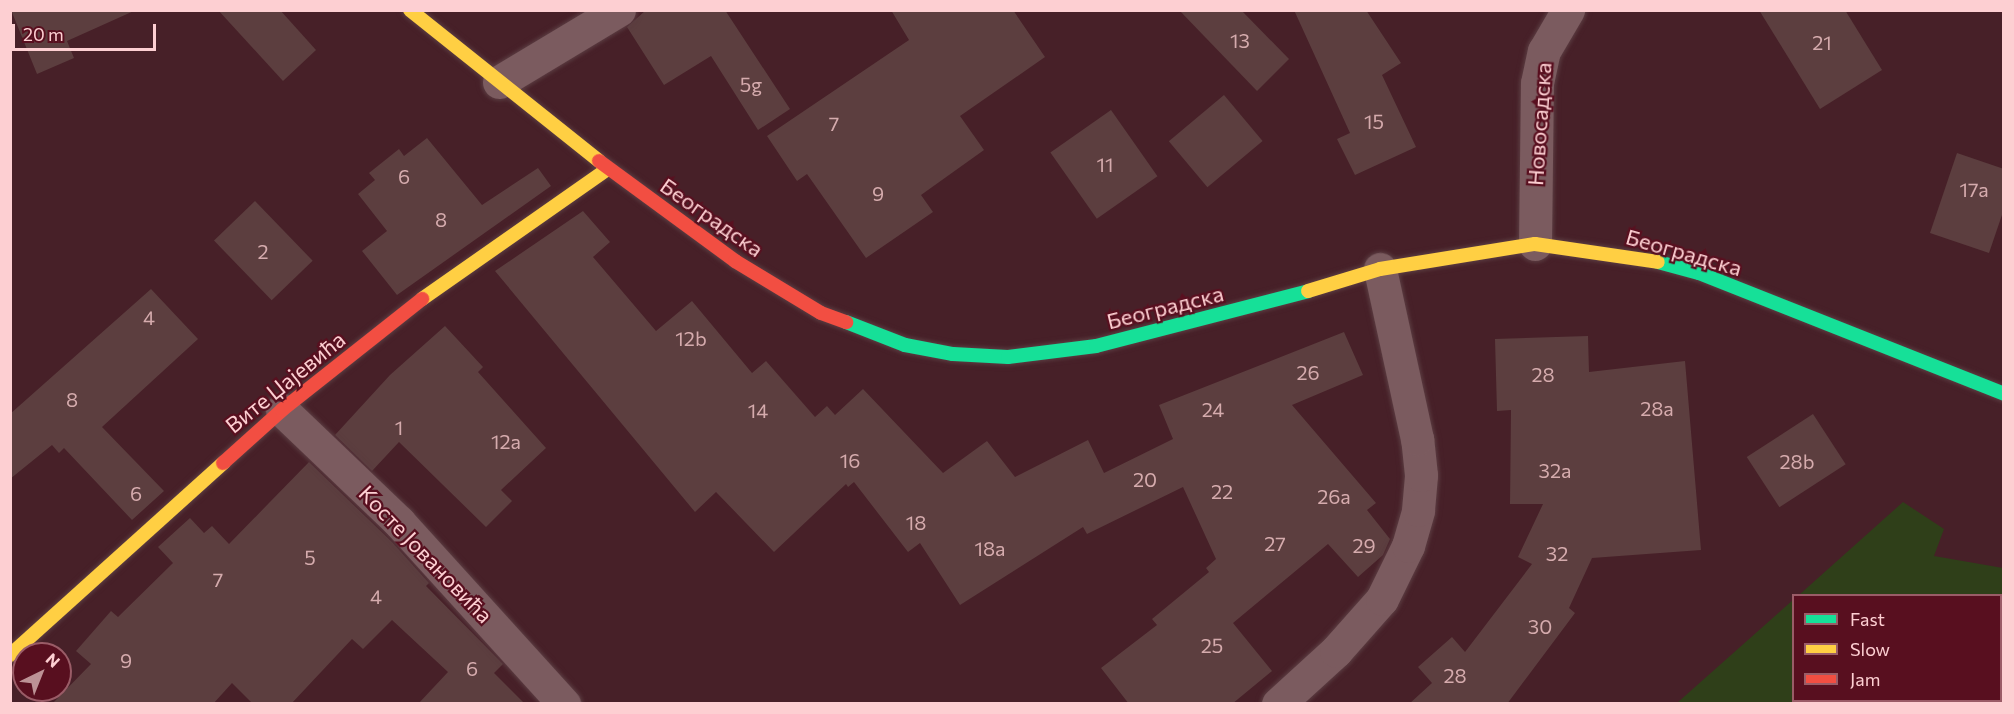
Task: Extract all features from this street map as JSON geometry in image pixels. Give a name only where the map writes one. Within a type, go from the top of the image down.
[{"type":"street","name":"Београдска","points":[[410,10],[608,169],[735,261],[821,313],[905,345],[952,354],[1008,357],[1096,346],[1253,307],[1380,269],[1535,244],[1646,259],[1699,273],[2004,394]]},
{"type":"street","points":[[499,82],[619,10]]},
{"type":"street","name":"Новосадска","points":[[1535,244],[1537,83],[1544,51],[1568,10]]},
{"type":"street","name":"Вите Џајевића","points":[[10,655],[282,410],[422,299],[608,169]]},
{"type":"street","points":[[1278,704],[1343,644],[1382,599],[1408,546],[1418,510],[1421,474],[1417,439],[1380,269]]},
{"type":"street","name":"Косте Јовановића","points":[[282,410],[399,522],[564,704]]},
{"type":"green space","points":[[1903,502],[1944,529],[1934,556],[2003,568],[2003,703],[1677,703],[1792,601],[1792,702],[2002,702],[2002,594],[1800,594]]},
{"type":"building","points":[[11,10],[136,10],[67,41],[74,58],[37,74]]},
{"type":"building","points":[[218,10],[280,10],[316,50],[283,81]]},
{"type":"building","points":[[646,10],[725,10],[790,109],[758,130],[711,56],[664,85],[627,27]]},
{"type":"building","points":[[891,10],[1013,10],[1045,57],[960,116],[984,150],[921,195],[933,212],[866,258],[807,174],[797,181],[767,136],[909,40]]},
{"type":"building","points":[[1179,10],[1242,11],[1289,59],[1257,91]]},
{"type":"building","points":[[1294,10],[1366,10],[1401,63],[1382,75],[1416,147],[1355,175],[1337,139],[1350,133]]},
{"type":"building","points":[[1759,10],[1845,10],[1882,70],[1820,109]]},
{"type":"building","points":[[1224,95],[1263,141],[1207,187],[1169,141]]},
{"type":"building","points":[[1111,110],[1157,176],[1097,219],[1050,152]]},
{"type":"building","points":[[427,138],[482,205],[538,168],[551,186],[397,295],[362,251],[387,231],[358,194],[375,180],[369,173],[399,149],[404,156]]},
{"type":"building","points":[[1957,153],[2004,169],[2004,209],[1989,253],[1930,233]]},
{"type":"building","points":[[255,201],[313,261],[272,300],[214,241]]},
{"type":"building","points":[[583,211],[610,242],[593,257],[656,331],[692,301],[752,373],[766,361],[815,417],[827,406],[835,415],[863,389],[943,473],[987,441],[1015,477],[1088,440],[1104,473],[1173,439],[1159,405],[1344,332],[1363,375],[1292,405],[1376,503],[1367,510],[1390,539],[1383,555],[1358,577],[1328,544],[1233,623],[1272,671],[1232,704],[1129,704],[1101,668],[1157,625],[1152,619],[1209,572],[1206,568],[1216,559],[1183,487],[1087,534],[1083,527],[960,605],[920,543],[908,552],[854,482],[848,487],[846,484],[774,552],[716,492],[695,512],[495,271]]},
{"type":"building","points":[[151,289],[198,339],[102,427],[164,491],[132,520],[64,448],[59,453],[52,445],[10,479],[10,414]]},
{"type":"building","points":[[445,326],[483,367],[478,372],[546,448],[501,490],[512,501],[486,527],[399,442],[372,471],[335,435],[390,375]]},
{"type":"building","points":[[1588,336],[1589,372],[1685,361],[1701,550],[1592,558],[1569,608],[1575,613],[1507,704],[1409,704],[1432,683],[1418,667],[1452,637],[1465,652],[1532,564],[1518,557],[1543,504],[1510,504],[1511,410],[1497,411],[1495,339]]},
{"type":"building","points":[[1813,414],[1846,464],[1779,507],[1747,457]]},
{"type":"building","points":[[309,462],[392,542],[429,583],[426,586],[503,664],[494,673],[525,704],[418,704],[448,672],[392,620],[363,649],[352,639],[291,704],[253,704],[232,683],[213,704],[52,704],[72,702],[72,683],[91,664],[76,651],[111,611],[118,617],[173,563],[158,547],[190,518],[204,533],[212,526],[229,544]]},
{"type":"traffic: fast","points":[[1658,262],[1699,273],[2004,394]]},
{"type":"traffic: fast","points":[[846,322],[905,345],[953,354],[1008,357],[1096,346],[1308,291]]},
{"type":"traffic: slow","points":[[410,10],[599,161]]},
{"type":"traffic: slow","points":[[422,299],[608,169]]},
{"type":"traffic: slow","points":[[1308,291],[1380,269],[1535,244],[1658,262]]},
{"type":"traffic: slow","points":[[10,655],[223,463]]},
{"type":"traffic: jam","points":[[599,161],[735,261],[821,313],[846,322]]},
{"type":"traffic: jam","points":[[223,463],[282,410],[422,299]]}]
